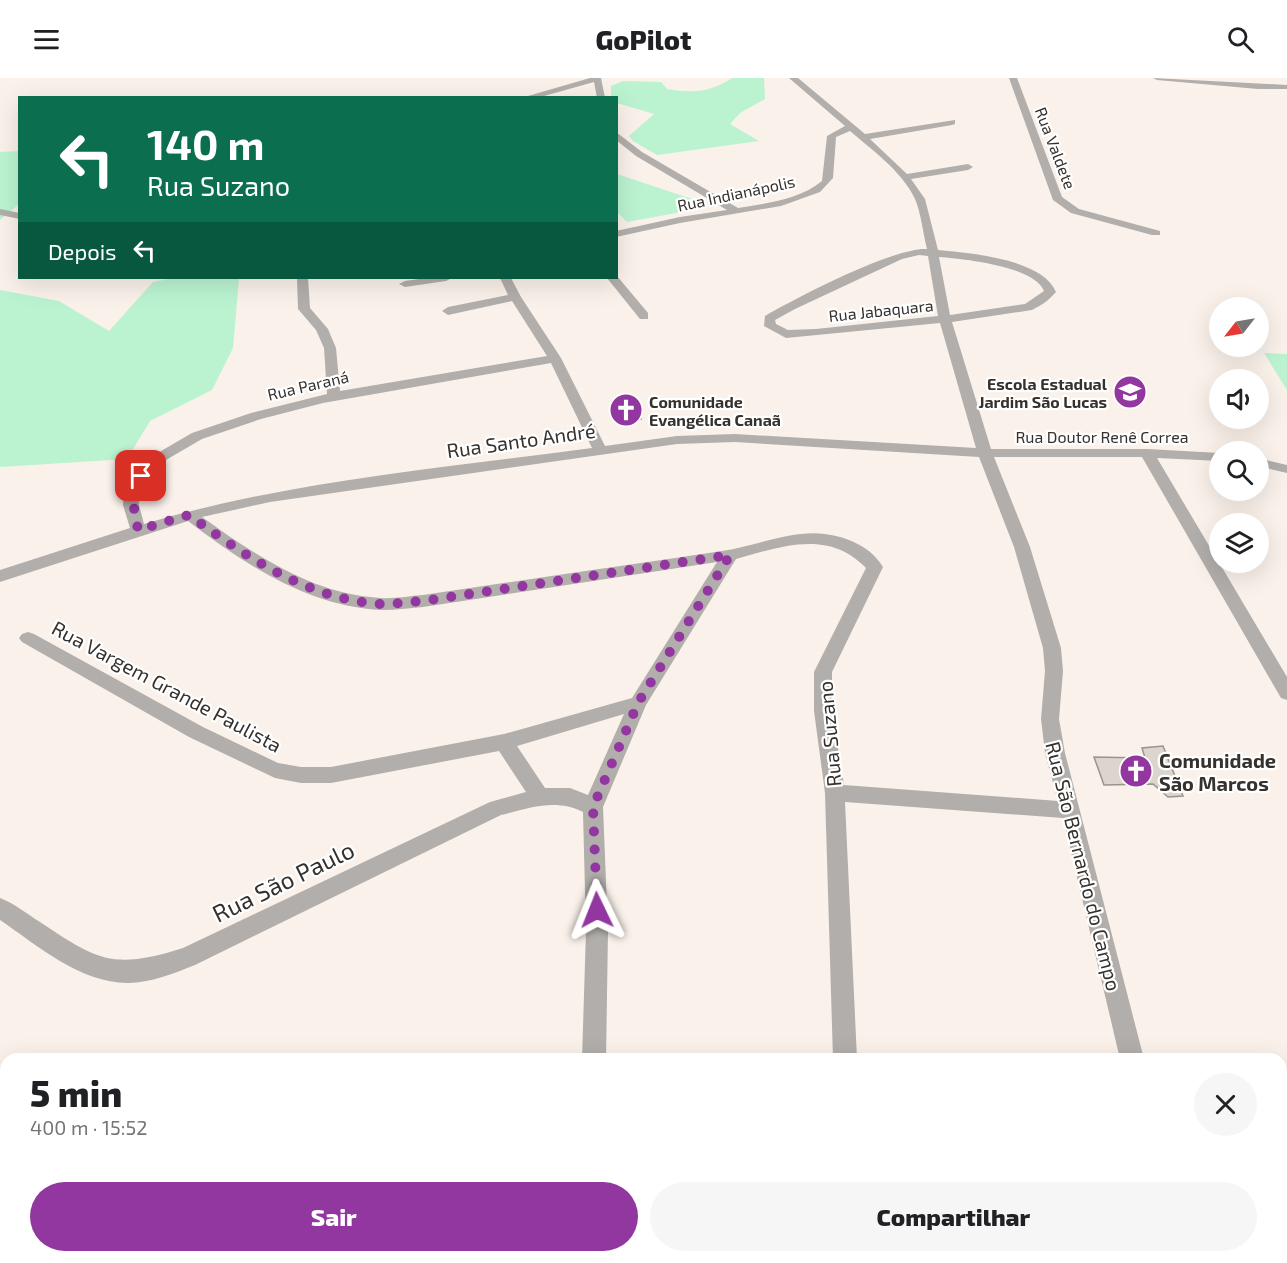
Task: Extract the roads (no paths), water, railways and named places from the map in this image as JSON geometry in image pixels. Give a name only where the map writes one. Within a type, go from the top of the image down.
[{"type":"street","points":[[532,96],[597,78],[601,96]]},
{"type":"street","name":"Rua São Bernardo do Campo","points":[[793,78],[864,137],[905,177],[920,199],[933,252],[945,319],[985,453],[1022,548],[1052,648],[1054,671],[1050,718],[1055,753],[1131,1053]]},
{"type":"street","name":"Rua Valdete","points":[[1014,78],[1057,198],[1075,211],[1156,233]]},
{"type":"street","points":[[1157,78],[1257,87],[1287,87]]},
{"type":"street","points":[[864,137],[952,122]]},
{"type":"street","name":"Rua Indianápolis","points":[[618,234],[795,198],[815,190],[825,184],[828,177],[828,154],[832,136],[852,126]]},
{"type":"street","points":[[618,137],[639,154],[736,211]]},
{"type":"street","points":[[905,177],[968,167]]},
{"type":"street","points":[[0,212],[18,216]]},
{"type":"street","name":"Rua Jabaquara","points":[[933,252],[1030,273],[1047,284],[1050,292],[1040,301],[1012,311],[842,332],[793,334],[774,330],[769,323],[769,319],[777,313],[898,256],[933,252]]},
{"type":"street","points":[[302,279],[304,309],[322,329],[330,348],[334,396]]},
{"type":"street","points":[[405,284],[439,279]]},
{"type":"street","points":[[506,279],[515,297],[555,358],[600,450]]},
{"type":"street","points":[[614,279],[644,316]]},
{"type":"street","points":[[448,311],[515,297]]},
{"type":"street","name":"Rua Paraná","points":[[138,530],[131,492],[134,484],[148,467],[170,450],[205,431],[334,396],[516,367],[555,358]]},
{"type":"street","name":"Rua Santo André","points":[[0,576],[189,515],[270,497],[676,440],[735,438],[985,453]]},
{"type":"street","name":"Rua Doutor Renê Correa","points":[[985,453],[1147,453],[1209,456]]},
{"type":"street","points":[[1147,453],[1287,693]]},
{"type":"street","points":[[1269,465],[1287,469]]},
{"type":"street","name":"Rua Suzano","points":[[189,515],[228,544],[313,589],[349,600],[382,604],[423,601],[730,555],[767,546],[819,538],[845,543],[866,555],[875,567],[823,672],[823,711],[835,793],[845,1053]]},
{"type":"street","points":[[594,1053],[597,930],[593,807],[638,703],[730,555]]},
{"type":"street","name":"Rua Vargem Grande Paulista","points":[[27,638],[196,732],[274,770],[302,775],[331,775],[504,742],[638,703]]},
{"type":"street","points":[[504,742],[540,797]]},
{"type":"street","points":[[835,793],[1071,810]]},
{"type":"street","name":"Rua São Paulo","points":[[0,908],[73,954],[102,969],[128,972],[155,967],[187,957],[497,808],[540,797],[570,796],[593,807]]},
{"type":"place","name":"Escola Estadual Jardim São Lucas","points":[[1130,392]]},
{"type":"place","name":"Comunidade Evangélica Canaã","points":[[626,410]]},
{"type":"place","name":"Comunidade São Marcos","points":[[1136,771]]}]
